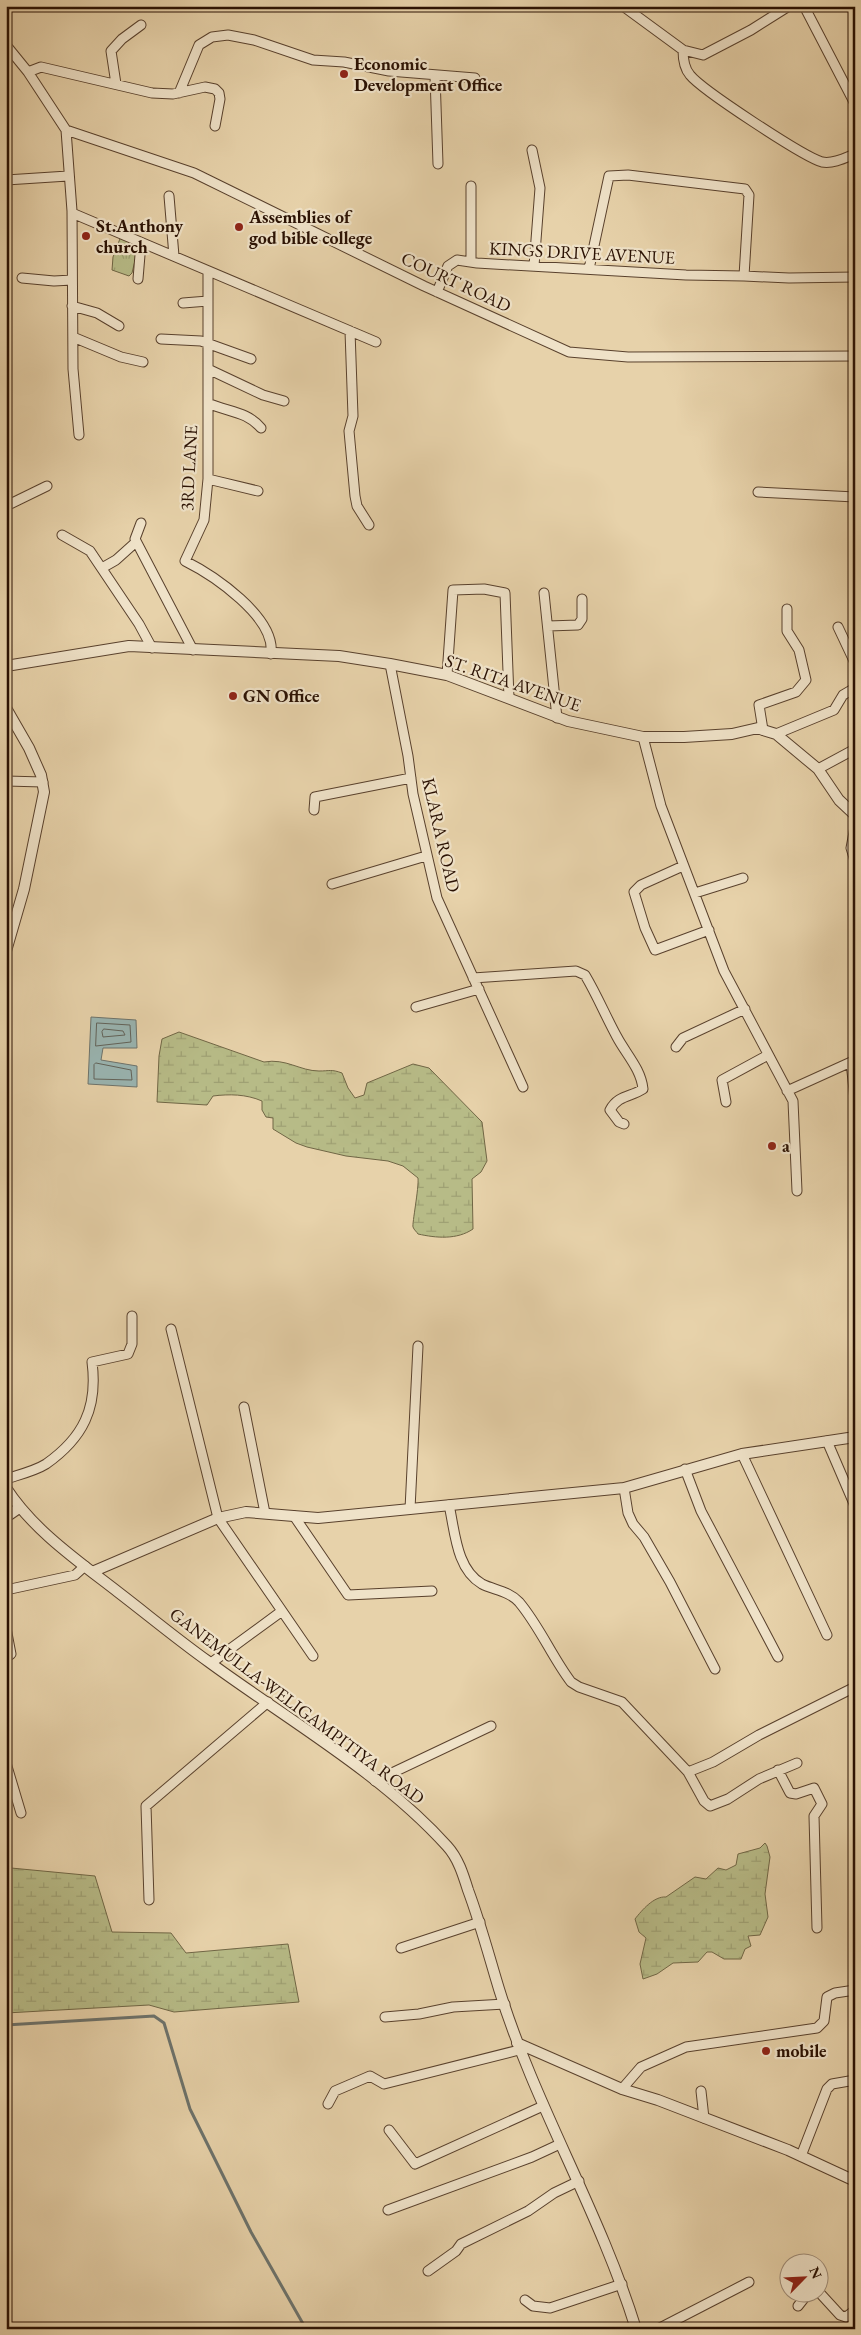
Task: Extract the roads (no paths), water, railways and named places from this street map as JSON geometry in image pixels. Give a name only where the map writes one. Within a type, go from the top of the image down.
[{"type":"street","points":[[623,6],[683,50],[702,55],[751,30],[789,6]]},
{"type":"street","points":[[804,6],[855,104]]},
{"type":"street","points":[[116,84],[111,51],[122,39],[141,25]]},
{"type":"street","points":[[179,93],[199,45],[212,37],[228,35],[254,40],[313,60],[436,76],[475,78]]},
{"type":"street","points":[[6,46],[28,72],[66,130],[72,213],[73,369],[79,435]]},
{"type":"street","points":[[683,50],[686,68],[698,83],[791,144],[822,162],[837,161],[855,154]]},
{"type":"street","points":[[28,72],[42,67],[152,93],[179,93],[206,87],[215,89],[219,93],[220,99],[215,126]]},
{"type":"street","points":[[436,76],[438,164]]},
{"type":"street","name":"COURT ROAD","points":[[66,130],[194,173],[437,292],[570,352],[637,357],[855,356]]},
{"type":"street","points":[[532,150],[540,188],[534,266]]},
{"type":"street","points":[[590,270],[609,176],[628,175],[745,190],[748,195],[744,276]]},
{"type":"street","points":[[6,180],[68,176]]},
{"type":"street","points":[[470,186],[471,262]]},
{"type":"street","points":[[169,196],[174,256]]},
{"type":"street","points":[[72,213],[376,342]]},
{"type":"street","points":[[138,280],[141,243]]},
{"type":"street","name":"KINGS DRIVE AVENUE","points":[[437,292],[448,266],[456,260],[590,270],[759,277],[855,277]]},
{"type":"street","name":"3RD LANE","points":[[208,271],[208,479],[204,520],[185,561],[212,576],[256,615],[270,640],[271,654]]},
{"type":"street","points":[[22,278],[54,281],[72,280]]},
{"type":"street","points":[[183,303],[208,301]]},
{"type":"street","points":[[72,306],[97,313],[119,326]]},
{"type":"street","points":[[350,331],[353,416],[349,431],[355,496],[357,506],[369,526]]},
{"type":"street","points":[[73,336],[121,357],[143,362]]},
{"type":"street","points":[[161,339],[201,341],[251,360]]},
{"type":"street","points":[[208,369],[263,395],[284,401]]},
{"type":"street","points":[[208,403],[254,419],[261,428]]},
{"type":"street","points":[[208,479],[258,491]]},
{"type":"street","points":[[6,506],[47,486]]},
{"type":"street","points":[[758,492],[855,497]]},
{"type":"street","points":[[141,524],[135,540],[193,650]]},
{"type":"street","points":[[62,534],[90,551],[139,624],[152,648]]},
{"type":"street","points":[[102,568],[116,560],[136,542]]},
{"type":"street","points":[[447,675],[453,590],[475,588],[505,592],[509,698]]},
{"type":"street","points":[[544,593],[557,718]]},
{"type":"street","points":[[548,626],[578,625],[582,619],[582,599]]},
{"type":"street","points":[[763,730],[759,705],[796,692],[806,680],[799,650],[787,631],[787,610]]},
{"type":"street","points":[[838,627],[855,663]]},
{"type":"street","name":"ST. RITA AVENUE","points":[[6,666],[129,646],[339,656],[447,675],[557,718],[643,737],[684,738],[732,734],[758,728],[776,734],[818,769],[839,800],[855,815]]},
{"type":"street","name":"KLARA ROAD","points":[[390,664],[426,856],[437,898],[523,1088]]},
{"type":"street","points":[[776,734],[834,710],[843,695],[855,688]]},
{"type":"street","points":[[6,708],[29,748],[43,782],[44,792],[24,889],[6,951]]},
{"type":"street","points":[[643,737],[661,806],[682,866],[695,893],[724,970],[793,1101],[797,1191]]},
{"type":"street","points":[[818,769],[855,750]]},
{"type":"street","points":[[314,810],[314,797],[411,778]]},
{"type":"street","points":[[6,781],[43,782]]},
{"type":"street","points":[[855,827],[851,848],[855,861]]},
{"type":"street","points":[[332,884],[426,856]]},
{"type":"street","points":[[682,866],[641,885],[634,892],[645,928],[655,950],[709,930]]},
{"type":"street","points":[[695,893],[743,878]]},
{"type":"street","points":[[473,978],[576,971],[585,975],[618,1039],[640,1072],[643,1083],[643,1089],[620,1097],[614,1102],[610,1110],[619,1122],[624,1124]]},
{"type":"street","points":[[416,1007],[479,990]]},
{"type":"street","points":[[676,1047],[683,1038],[745,1009]]},
{"type":"street","points":[[726,1102],[722,1080],[768,1055]]},
{"type":"street","points":[[787,1091],[853,1061],[855,1100]]},
{"type":"street","points":[[6,1480],[44,1465],[70,1443],[88,1419],[95,1381],[92,1362],[128,1354],[132,1344],[132,1316]]},
{"type":"street","points":[[172,1329],[218,1518],[313,1656]]},
{"type":"street","points":[[410,1509],[418,1346]]},
{"type":"street","points":[[244,1407],[265,1513]]},
{"type":"street","points":[[6,1590],[75,1575],[218,1518],[246,1512],[318,1518],[624,1488],[742,1454],[855,1437]]},
{"type":"street","points":[[827,1441],[855,1506]]},
{"type":"street","points":[[742,1454],[827,1635]]},
{"type":"street","points":[[685,1469],[701,1511],[778,1657]]},
{"type":"street","name":"GANEMULLA-WELIGAMPITIYA ROAD","points":[[6,1488],[19,1508],[89,1569],[210,1663],[268,1702],[375,1781],[423,1821],[450,1848],[458,1862],[480,1922],[518,2046],[560,2144],[579,2181],[622,2284],[636,2329]]},
{"type":"street","points":[[624,1488],[628,1513],[633,1524],[644,1537],[670,1582],[714,1669]]},
{"type":"street","points":[[450,1505],[459,1552],[472,1576],[481,1584],[515,1598],[535,1624],[572,1682],[579,1687],[622,1702],[688,1772],[704,1801],[710,1806],[728,1799],[759,1779],[797,1763]]},
{"type":"street","points":[[6,1517],[19,1508]]},
{"type":"street","points":[[294,1516],[348,1595],[432,1591]]},
{"type":"street","points":[[210,1663],[282,1611]]},
{"type":"street","points":[[6,1628],[11,1654],[6,1658]]},
{"type":"street","points":[[688,1772],[713,1762],[759,1735],[855,1687]]},
{"type":"street","points":[[148,1900],[146,1806],[268,1702]]},
{"type":"street","points":[[375,1781],[491,1726]]},
{"type":"street","points":[[6,1763],[21,1813]]},
{"type":"street","points":[[778,1770],[790,1792],[796,1794],[814,1788],[821,1802],[821,1806],[814,1816],[817,1928]]},
{"type":"street","points":[[401,1948],[480,1922]]},
{"type":"street","points":[[622,2090],[641,2067],[686,2047],[817,2028],[824,2021],[827,1997],[835,1993],[855,1990]]},
{"type":"street","points":[[385,2017],[419,2014],[453,2006],[505,2004]]},
{"type":"street","points":[[328,2104],[335,2091],[370,2076],[384,2084],[518,2046],[622,2090],[658,2100],[801,2156],[855,2181]]},
{"type":"street","points":[[801,2156],[827,2089],[832,2084],[855,2080]]},
{"type":"street","points":[[701,2091],[704,2118]]},
{"type":"street","points":[[390,2130],[415,2164],[544,2106]]},
{"type":"street","points":[[388,2210],[532,2158],[560,2144]]},
{"type":"street","points":[[428,2271],[456,2252],[461,2244],[528,2211],[554,2193],[579,2181]]},
{"type":"street","points":[[658,2329],[749,2282]]},
{"type":"street","points":[[525,2300],[533,2306],[550,2308],[622,2284]]},
{"type":"street","points":[[798,2306],[801,2302]]},
{"type":"street","points":[[828,2302],[840,2315],[846,2317],[855,2310]]},
{"type":"water","points":[[91,1017],[136,1020],[137,1048],[103,1048],[101,1060],[137,1066],[137,1087],[88,1084]]},
{"type":"waterway","points":[[6,2025],[154,2016],[164,2023],[190,2109],[251,2232],[306,2329]]},
{"type":"place","name":"Economic Development Office","points":[[344,74]]},
{"type":"place","name":"Assemblies of god bible college","points":[[239,227]]},
{"type":"place","name":"St.Anthony church","points":[[86,236]]},
{"type":"place","name":"GN Office","points":[[233,696]]},
{"type":"place","name":"a","points":[[772,1146]]},
{"type":"place","name":"mobile","points":[[766,2051]]}]
